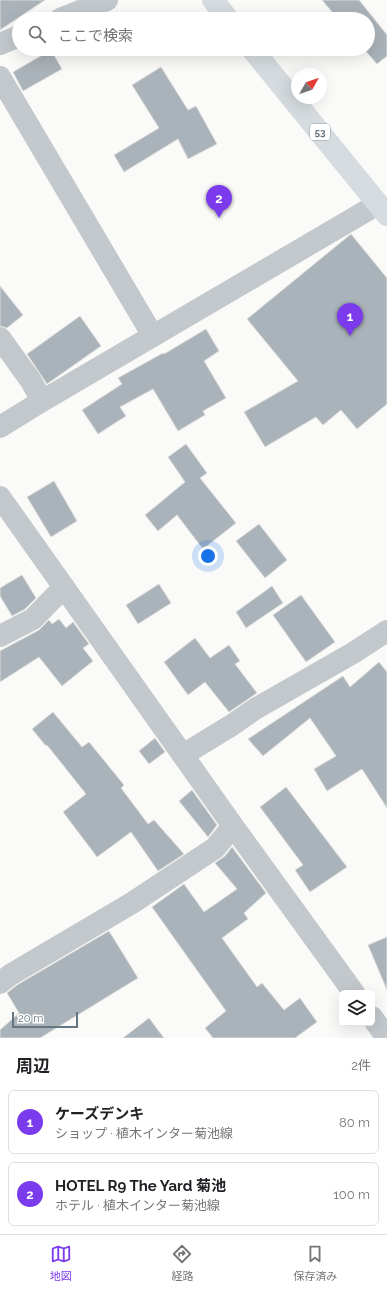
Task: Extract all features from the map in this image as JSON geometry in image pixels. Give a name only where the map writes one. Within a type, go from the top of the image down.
[{"type":"main road","points":[[213,0],[222,12]]},
{"type":"main road","name":"53","points":[[258,56],[382,210]]},
{"type":"street","points":[[77,12],[107,0]]},
{"type":"street","points":[[0,44],[12,39]]},
{"type":"street","points":[[0,77],[153,336]]},
{"type":"street","points":[[0,427],[153,336],[382,210]]},
{"type":"street","points":[[0,338],[31,381],[42,401]]},
{"type":"street","points":[[0,497],[233,826],[352,990]]},
{"type":"street","points":[[0,636],[33,619],[64,587]]},
{"type":"street","points":[[183,755],[255,709],[387,631]]},
{"type":"street","points":[[0,983],[17,971],[132,903],[215,848],[233,826]]},
{"type":"street","points":[[375,1021],[387,1038]]},
{"type":"building","points":[[0,0],[45,0],[27,12],[12,12],[12,22],[0,30]]},
{"type":"building","points":[[322,0],[359,0],[369,12],[332,12]]},
{"type":"building","points":[[375,20],[387,35],[387,56],[377,64],[370,56],[375,56]]},
{"type":"building","points":[[41,56],[54,56],[62,69],[23,91],[13,72]]},
{"type":"building","points":[[161,67],[188,110],[196,106],[217,144],[188,159],[178,139],[124,172],[114,155],[159,128],[132,85]]},
{"type":"building","points":[[351,234],[387,278],[387,404],[357,429],[341,410],[323,425],[316,417],[265,447],[244,412],[298,381],[247,319]]},
{"type":"building","points":[[0,286],[23,315],[7,328],[0,326]]},
{"type":"building","points":[[80,316],[101,346],[47,384],[27,354]]},
{"type":"building","points":[[206,329],[219,351],[204,361],[226,398],[203,411],[205,415],[178,431],[153,389],[120,407],[126,416],[98,434],[82,410],[122,384],[118,378],[163,353],[164,354]]},
{"type":"building","points":[[186,444],[207,473],[200,478],[236,523],[203,549],[177,515],[158,531],[145,515],[185,482],[168,457]]},
{"type":"building","points":[[54,481],[77,521],[51,537],[27,497]]},
{"type":"building","points":[[259,524],[287,560],[265,578],[236,541]]},
{"type":"building","points":[[22,575],[36,598],[25,609],[12,616],[0,596],[0,588]]},
{"type":"building","points":[[159,584],[171,603],[138,624],[126,605]]},
{"type":"building","points":[[272,586],[283,603],[246,628],[236,612]]},
{"type":"building","points":[[301,595],[335,642],[306,662],[273,615]]},
{"type":"building","points":[[59,619],[66,628],[73,622],[89,644],[83,648],[93,661],[62,686],[39,657],[0,682],[0,651],[39,630],[49,620],[52,624]]},
{"type":"building","points":[[195,638],[210,658],[229,645],[240,661],[235,664],[257,693],[229,712],[205,682],[188,695],[164,662]]},
{"type":"building","points":[[379,662],[387,672],[387,808],[362,769],[327,791],[314,769],[336,756],[310,718],[263,756],[248,739],[343,676],[350,687]]},
{"type":"building","points":[[53,712],[82,747],[89,742],[124,785],[121,788],[148,824],[154,820],[184,854],[158,871],[131,832],[97,857],[63,812],[86,794],[47,745],[46,746],[32,729]]},
{"type":"building","points":[[155,738],[165,752],[149,764],[139,751]]},
{"type":"building","points":[[286,787],[347,867],[310,892],[295,870],[303,865],[260,807]]},
{"type":"building","points":[[192,790],[217,825],[208,837],[179,801]]},
{"type":"building","points":[[232,847],[266,893],[244,913],[248,919],[222,938],[257,987],[262,983],[284,1010],[300,998],[317,1022],[295,1038],[213,1038],[205,1028],[226,1011],[152,907],[184,884],[204,912],[237,889],[215,863],[225,856]]},
{"type":"building","points":[[109,931],[138,978],[40,1038],[0,1038],[0,1030],[19,1013],[7,993],[17,985]]},
{"type":"building","points":[[387,937],[387,990],[368,945]]},
{"type":"building","points":[[149,1018],[164,1038],[123,1038]]},
{"type":"place","name":"HOTEL R9 The Yard 菊池","points":[[219,218]]},
{"type":"place","name":"ケーズデンキ","points":[[350,336]]}]
